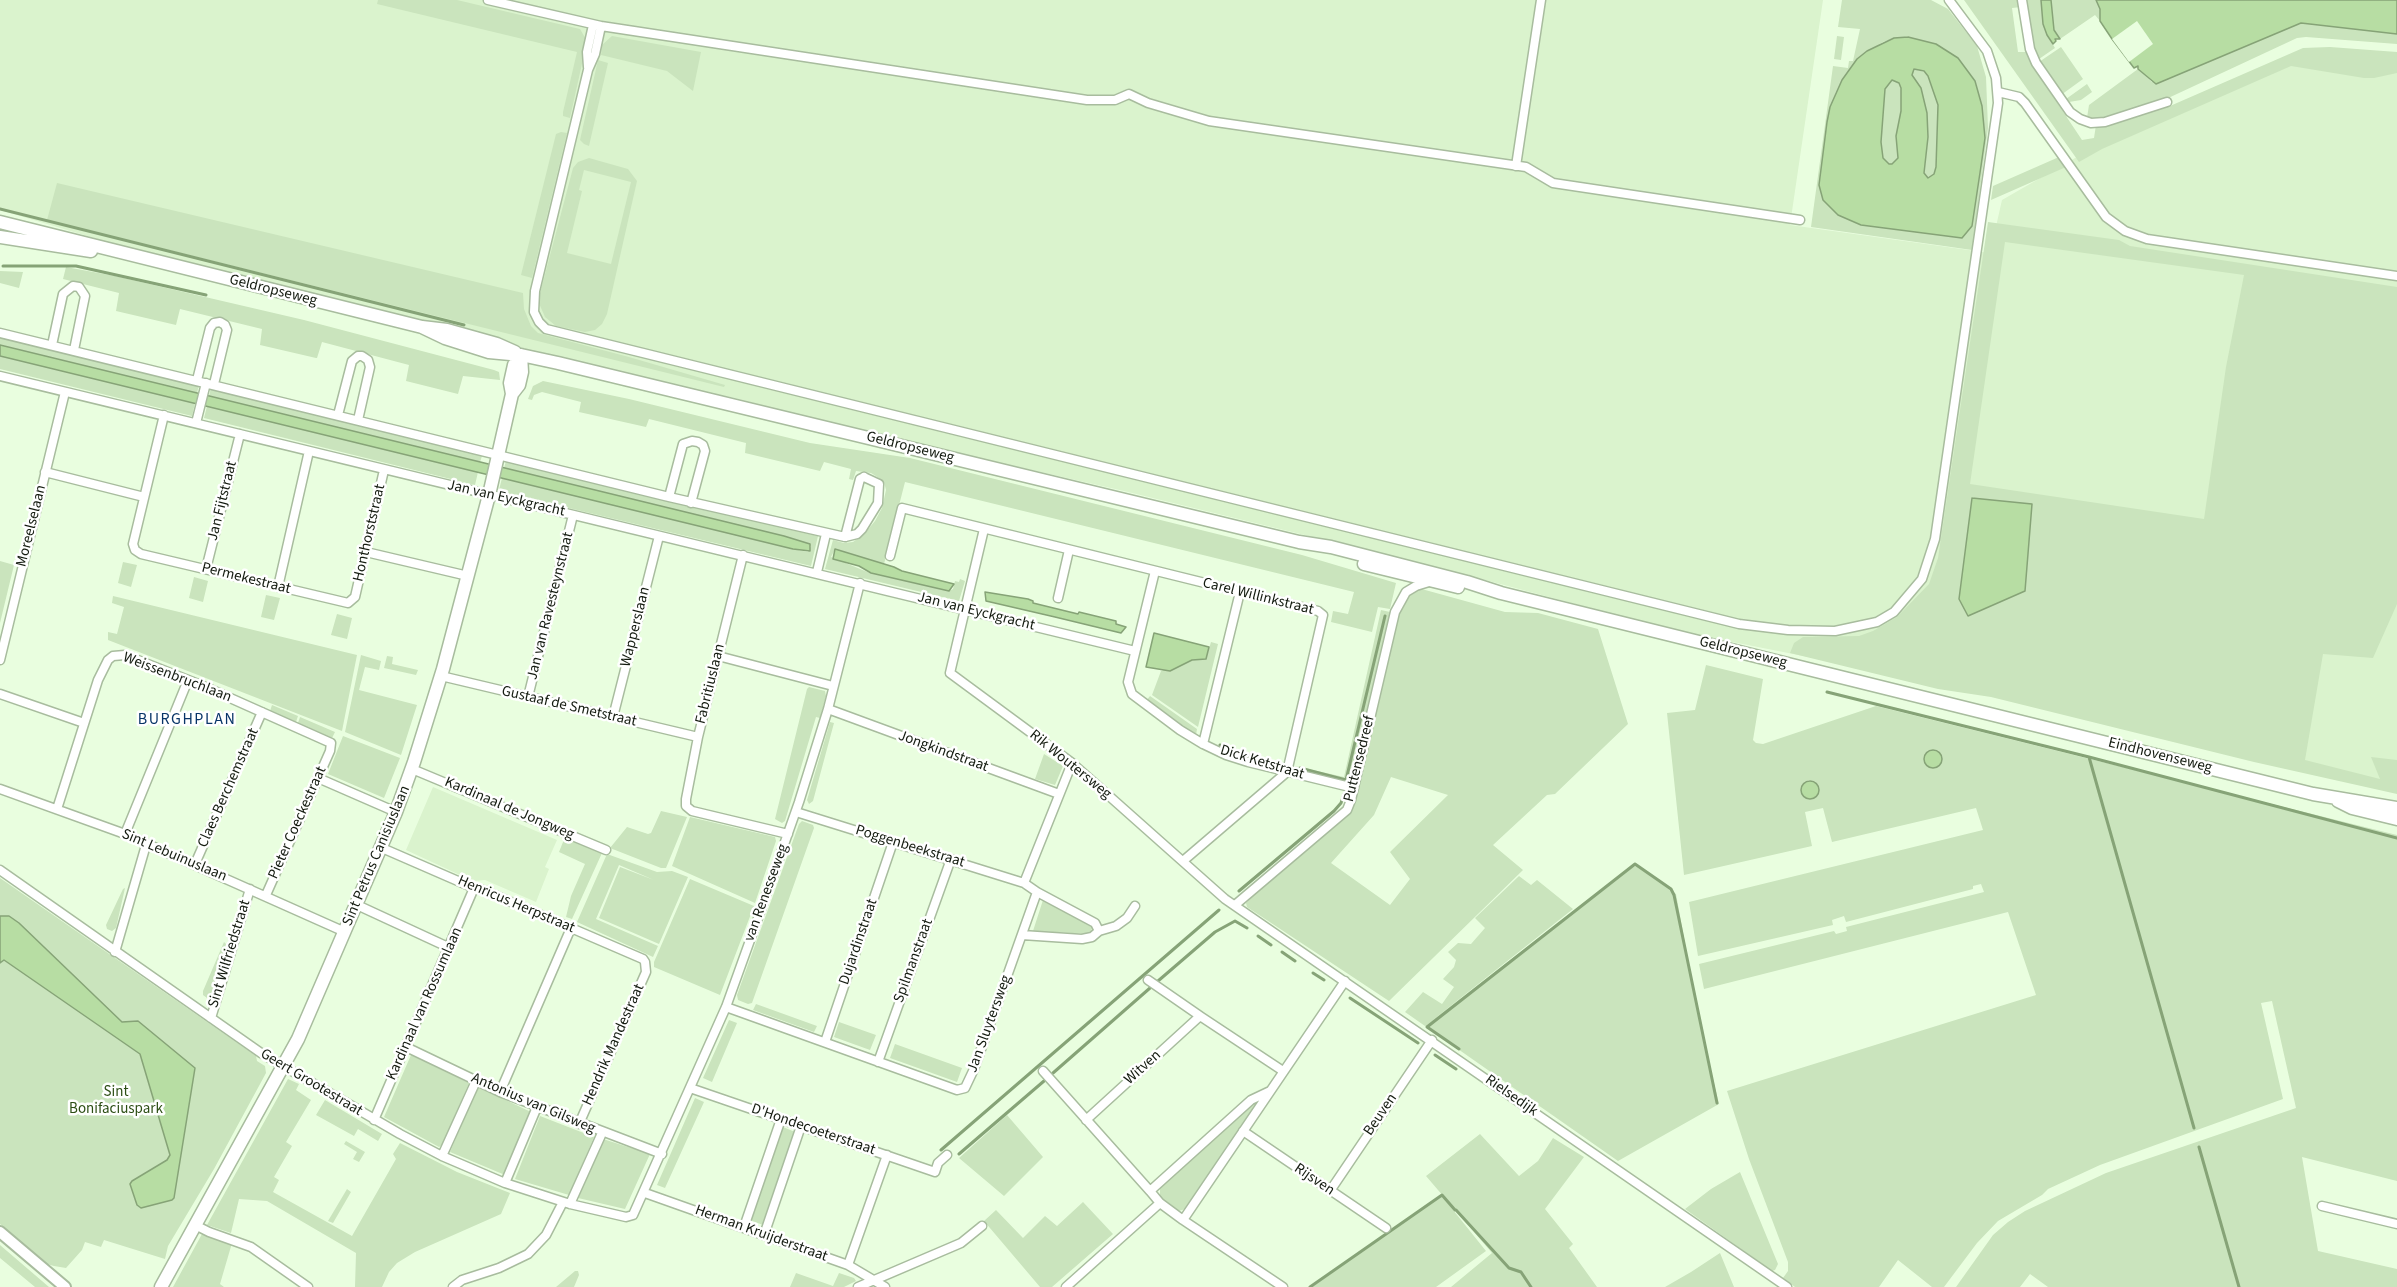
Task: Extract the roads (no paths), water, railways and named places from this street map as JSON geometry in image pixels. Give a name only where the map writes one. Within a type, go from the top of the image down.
[{"type":"main road","name":"Geldropseweg","points":[[0,222],[422,327],[445,338],[489,352],[521,355],[1340,550],[1467,582],[1654,635],[1985,712]]},
{"type":"main road","name":"Geldropseweg","points":[[0,237],[124,254]]},
{"type":"main road","name":"Sint Petrus Canisiuslaan","points":[[161,1287],[298,1039],[396,812],[441,676],[490,489],[512,394],[519,385],[522,372],[521,355]]},
{"type":"main road","name":"Geldropseweg","points":[[1299,542],[1329,554],[1429,582],[1501,593]]},
{"type":"main road","name":"Eindhovenseweg","points":[[1985,712],[2334,799],[2352,808],[2397,819]]},
{"type":"main road","name":"Eindhovenseweg","points":[[2334,799],[2353,799],[2397,808]]},
{"type":"street","points":[[488,0],[597,26],[1087,100],[1114,100],[1130,94],[1148,103],[1209,121],[1526,167],[1553,183],[1800,220]]},
{"type":"street","points":[[1516,166],[1541,0]]},
{"type":"street","points":[[597,26],[595,54],[588,70],[533,304],[538,322],[546,329],[1739,624],[1788,630],[1835,631],[1877,622],[1894,612],[1922,579],[1931,556],[1995,134],[1998,92],[1987,51],[1949,0]]},
{"type":"street","points":[[2022,0],[2030,50],[2059,100],[2075,116],[2091,123],[2105,122],[2167,102]]},
{"type":"street","points":[[1998,92],[2019,98],[2025,103],[2106,217],[2125,231],[2147,239],[2397,276]]},
{"type":"street","points":[[52,345],[63,294],[73,286],[79,286],[85,296],[74,350]]},
{"type":"street","points":[[197,420],[205,384],[210,328],[214,323],[220,322],[227,330],[205,384]]},
{"type":"street","points":[[0,333],[358,420],[497,458],[826,534],[845,537],[857,534],[870,520],[878,502],[879,484],[864,477],[860,479],[845,537]]},
{"type":"street","points":[[338,415],[352,361],[362,356],[368,360],[370,368],[358,420]]},
{"type":"street","name":"Jan van Eyckgracht","points":[[0,376],[164,415],[197,420],[240,434],[384,470],[490,489],[573,515],[817,572],[1135,651]]},
{"type":"street","name":"Moreelselaan","points":[[1,655],[65,392]]},
{"type":"street","points":[[45,472],[144,497],[164,415]]},
{"type":"street","name":"Jan Fijtstraat","points":[[206,569],[240,434]]},
{"type":"street","points":[[669,497],[683,444],[692,441],[703,445],[705,450],[692,502]]},
{"type":"street","points":[[278,587],[309,451]]},
{"type":"street","name":"Honthorststraat","points":[[355,597],[384,470]]},
{"type":"street","name":"Permekestraat","points":[[144,497],[133,544],[135,550],[141,554],[348,603],[355,597]]},
{"type":"street","name":"Carel Willinkstraat","points":[[890,556],[902,508],[1318,611],[1323,615],[1323,622],[1287,772]]},
{"type":"street","name":"Jan van Ravesteynstraat","points":[[528,697],[573,515]]},
{"type":"street","points":[[964,610],[984,529]]},
{"type":"street","points":[[817,572],[826,534]]},
{"type":"street","name":"Wapperslaan","points":[[613,717],[659,536]]},
{"type":"street","points":[[1058,598],[1069,550]]},
{"type":"street","points":[[366,552],[468,576]]},
{"type":"street","name":"Fabritiuslaan","points":[[743,555],[698,737],[686,806],[692,811],[788,834]]},
{"type":"street","name":"Dick Ketstraat","points":[[1155,571],[1128,682],[1132,694],[1162,718],[1203,744],[1248,762],[1354,788]]},
{"type":"street","name":"Puttensedreef","points":[[1235,905],[1343,815],[1350,805],[1395,612],[1406,592],[1429,582]]},
{"type":"street","name":"van Renesseweg","points":[[645,1192],[726,1007],[796,812],[828,709],[860,583]]},
{"type":"street","points":[[1203,744],[1240,592]]},
{"type":"street","name":"Rik Woutersweg","points":[[964,610],[950,673],[1072,763],[1235,905]]},
{"type":"street","name":"Weissenbruchlaan","points":[[84,723],[98,680],[113,656],[125,655],[331,742],[330,751]]},
{"type":"street","points":[[718,656],[832,686]]},
{"type":"street","name":"Gustaaf de Smetstraat","points":[[441,676],[698,737]]},
{"type":"street","points":[[125,834],[188,680]]},
{"type":"street","points":[[0,694],[84,723],[57,809]]},
{"type":"street","name":"Jongkindstraat","points":[[828,709],[1059,794]]},
{"type":"street","name":"Claes Berchemstraat","points":[[195,864],[262,712]]},
{"type":"street","name":"Pieter Coeckestraat","points":[[266,895],[330,751]]},
{"type":"street","points":[[1072,763],[1024,883],[1095,923],[1099,931]]},
{"type":"street","name":"Kardinaal de Jongweg","points":[[412,769],[606,850]]},
{"type":"street","points":[[1183,861],[1287,772]]},
{"type":"street","points":[[318,778],[396,812]]},
{"type":"street","name":"Sint Lebuinuslaan","points":[[0,789],[125,834],[345,932]]},
{"type":"street","name":"Poggenbeekstraat","points":[[796,812],[1024,883]]},
{"type":"street","name":"Dujardinstraat","points":[[825,1042],[893,842]]},
{"type":"street","points":[[115,952],[146,845]]},
{"type":"street","name":"Henricus Herpstraat","points":[[382,848],[643,959],[647,966]]},
{"type":"street","name":"Spilmanstraat","points":[[878,1062],[951,859]]},
{"type":"street","name":"Geert Grootestraat","points":[[0,870],[115,952],[283,1066],[374,1120],[442,1156],[505,1183],[567,1203],[626,1217],[633,1215],[645,1192]]},
{"type":"street","name":"Kardinaal van Rossumlaan","points":[[374,1120],[474,888]]},
{"type":"street","name":"Sint Wilfriedstraat","points":[[211,1018],[250,889]]},
{"type":"street","name":"Jan Sluytersweg","points":[[726,1007],[957,1090],[965,1088],[974,1069],[1037,892]]},
{"type":"street","points":[[357,905],[450,948]]},
{"type":"street","name":"Rielsedijk","points":[[1235,905],[1782,1285]]},
{"type":"street","points":[[1022,935],[1082,939],[1092,937],[1099,931],[1116,926],[1127,918],[1136,906]]},
{"type":"street","points":[[500,1092],[572,928]]},
{"type":"street","name":"Hendrik Mandestraat","points":[[579,1124],[647,966]]},
{"type":"street","points":[[1148,980],[1283,1071]]},
{"type":"street","points":[[1183,1220],[1345,981]]},
{"type":"street","name":"Witven","points":[[1086,1120],[1200,1016]]},
{"type":"street","name":"Beuven","points":[[1330,1191],[1432,1040]]},
{"type":"street","name":"Antonius van Gilsweg","points":[[406,1047],[500,1092],[602,1133],[662,1154]]},
{"type":"street","points":[[1043,1071],[1160,1203],[1283,1287]]},
{"type":"street","points":[[442,1156],[476,1081]]},
{"type":"street","name":"D'Hondecoeterstraat","points":[[690,1088],[935,1172],[938,1163],[947,1155]]},
{"type":"street","points":[[1150,1191],[1251,1100],[1270,1091]]},
{"type":"street","points":[[505,1183],[537,1107]]},
{"type":"street","points":[[744,1227],[781,1119]]},
{"type":"street","points":[[764,1235],[801,1126]]},
{"type":"street","name":"Rijsven","points":[[1243,1131],[1386,1228]]},
{"type":"street","points":[[453,1287],[462,1280],[500,1268],[528,1254],[546,1235],[567,1203],[602,1133]]},
{"type":"street","points":[[848,1264],[887,1155]]},
{"type":"street","name":"Herman Kruijderstraat","points":[[645,1192],[848,1264],[874,1280]]},
{"type":"street","points":[[1069,1284],[1160,1203]]},
{"type":"street","points":[[2322,1206],[2397,1224]]},
{"type":"street","points":[[195,1225],[251,1247],[308,1287]]},
{"type":"street","points":[[858,1287],[961,1243],[982,1226]]},
{"type":"street","points":[[0,1232],[64,1287]]},
{"type":"street","points":[[874,1280],[885,1287]]},
{"type":"street","points":[[1069,1284],[1081,1287]]},
{"type":"waterway","points":[[0,209],[464,325]]},
{"type":"waterway","points":[[3,266],[76,266],[206,295]]},
{"type":"waterway","points":[[1300,768],[1346,780],[1385,616]]},
{"type":"waterway","points":[[1827,692],[2089,757]]},
{"type":"waterway","points":[[1220,745],[1269,762]]},
{"type":"waterway","points":[[2194,1128],[2089,757],[2397,838]]},
{"type":"waterway","points":[[1239,891],[1334,811],[1341,803],[1344,794]]},
{"type":"waterway","points":[[1459,1049],[1427,1027],[1635,864],[1671,889],[1674,895],[1717,1103]]},
{"type":"waterway","points":[[941,1150],[1219,910]]},
{"type":"waterway","points":[[1158,981],[1215,932],[1235,921],[1247,928]]},
{"type":"waterway","points":[[1258,936],[1271,945]]},
{"type":"waterway","points":[[1282,952],[1295,961]]},
{"type":"waterway","points":[[1313,973],[1324,980]]},
{"type":"waterway","points":[[1053,1073],[1150,988]]},
{"type":"waterway","points":[[1350,998],[1418,1043]]},
{"type":"waterway","points":[[1435,1055],[1456,1069]]},
{"type":"waterway","points":[[959,1154],[1044,1081]]},
{"type":"waterway","points":[[2199,1147],[2239,1287]]},
{"type":"waterway","points":[[1310,1287],[1442,1195],[1455,1210]]},
{"type":"waterway","points":[[1456,1210],[1509,1268],[1521,1272],[1531,1287]]},
{"type":"district","name":"BURGHPLAN","points":[[187,720]]},
{"type":"park label","name":"Sint Bonifaciuspark","points":[[116,1102]]}]
